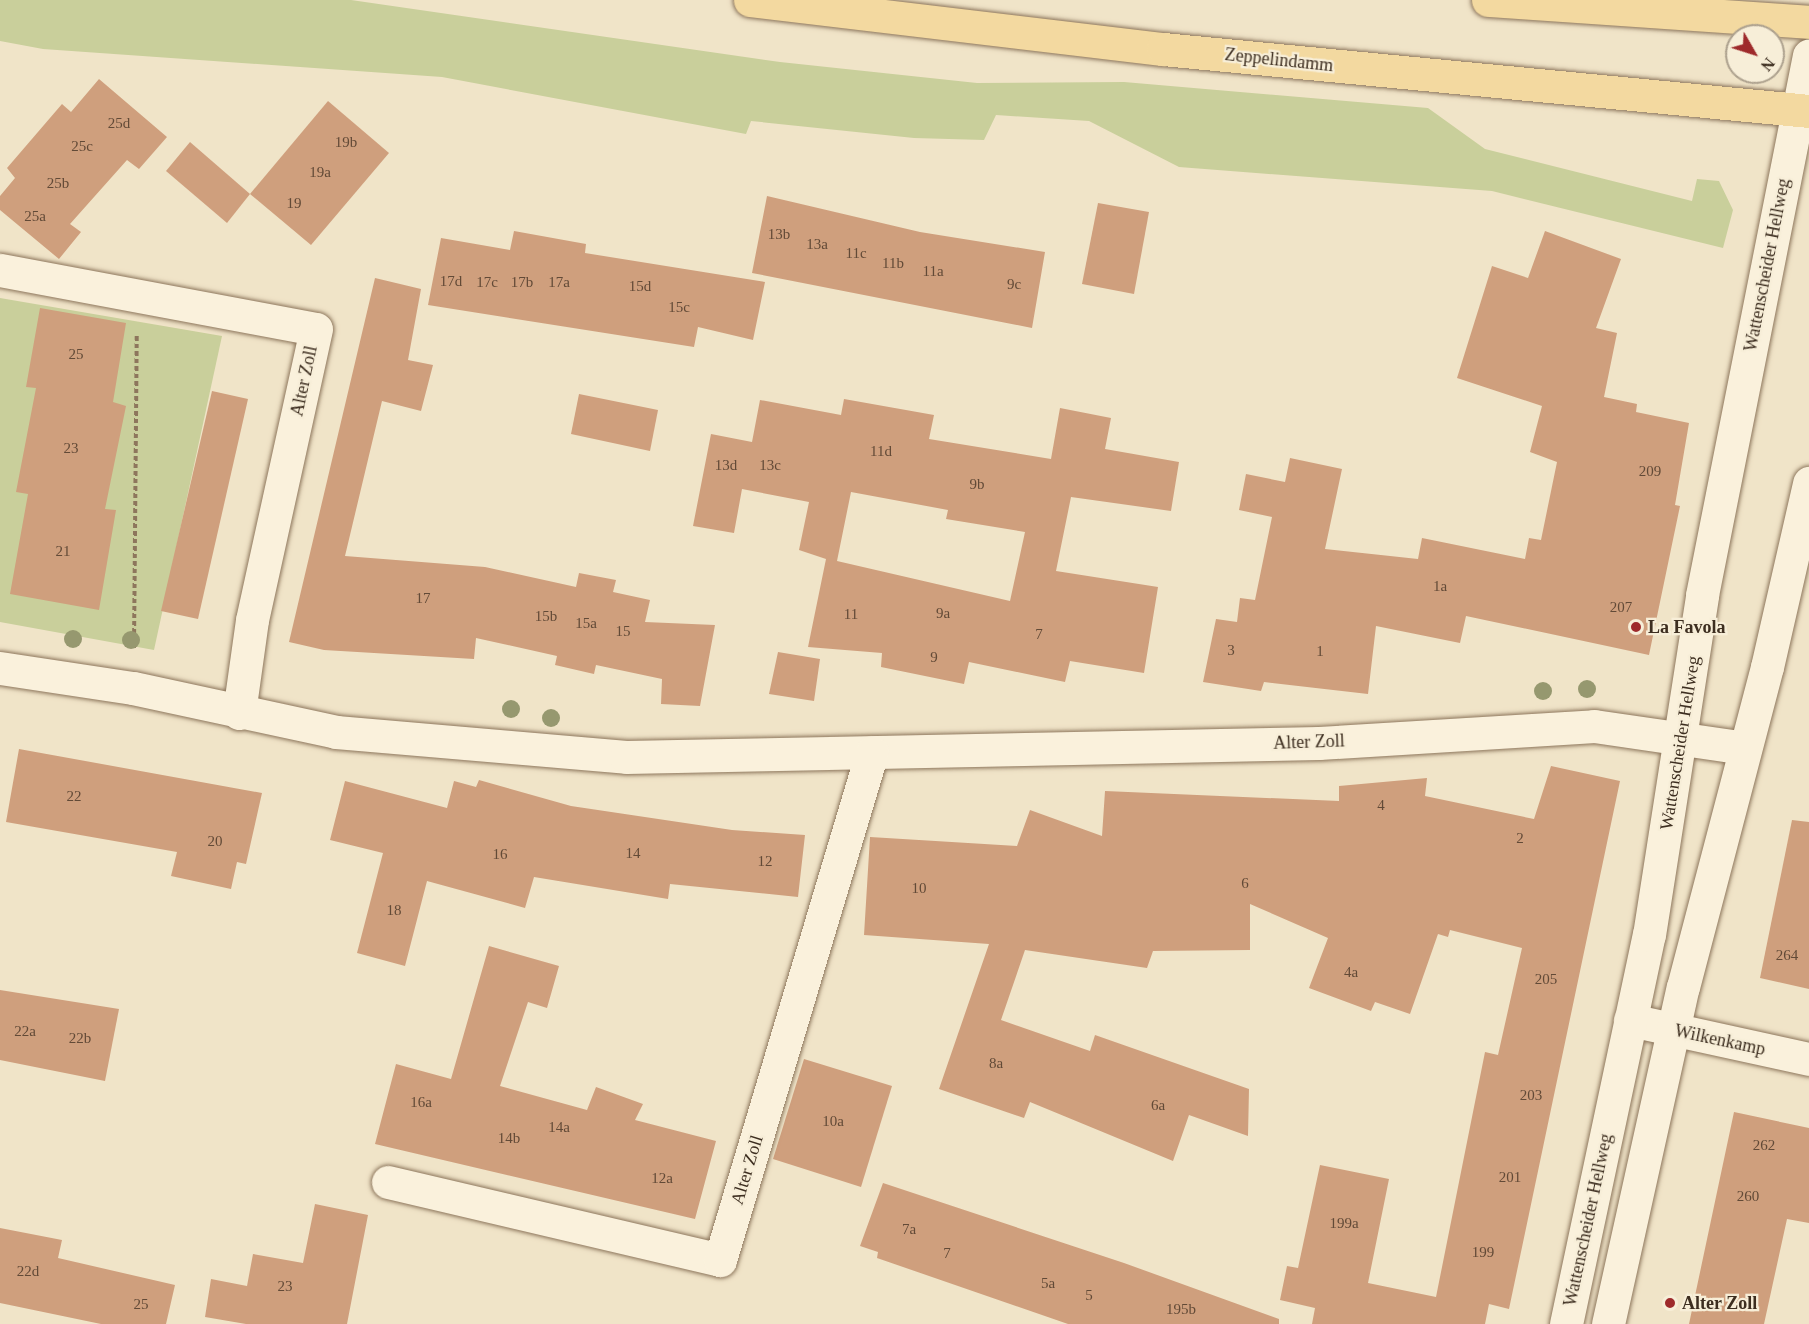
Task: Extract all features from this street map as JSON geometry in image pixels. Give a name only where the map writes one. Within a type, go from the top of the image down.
[{"type":"main road","name":"Zeppelindamm","points":[[750,0],[1162,49],[1803,110]]},
{"type":"main road","points":[[1488,0],[1809,22]]},
{"type":"street","name":"Wattenscheider Hellweg","points":[[1566,1324],[1630,1020],[1683,737],[1702,595],[1803,110],[1809,55]]},
{"type":"street","name":"Alter Zoll","points":[[0,270],[316,329],[252,620],[239,713]]},
{"type":"street","points":[[1608,1324],[1674,1030],[1809,483]]},
{"type":"street","name":"Alter Zoll","points":[[0,668],[134,688],[239,713],[336,732],[626,757],[1319,743],[1594,726],[1683,737],[1744,748]]},
{"type":"street","name":"Alter Zoll","points":[[388,1182],[720,1260],[872,752]]},
{"type":"street","name":"Wilkenkamp","points":[[1630,1020],[1809,1059]]},
{"type":"path","points":[[134,688],[137,296]]},
{"type":"green space","points":[[0,0],[351,0],[780,62],[977,83],[1124,82],[1428,108],[1485,149],[1692,201],[1697,179],[1719,181],[1733,210],[1723,248],[1492,191],[1179,167],[1089,121],[996,115],[984,140],[914,138],[751,121],[746,134],[442,77],[43,49],[0,41]]},
{"type":"green space","points":[[0,298],[222,336],[154,650],[0,622]]},
{"type":"building","points":[[99,79],[167,137],[139,169],[127,160],[70,224],[81,232],[59,259],[0,210],[0,196],[15,178],[7,168],[62,104],[71,112]]},
{"type":"building","points":[[328,101],[389,153],[311,245],[250,194]]},
{"type":"building","points":[[190,142],[250,194],[227,223],[166,171]]},
{"type":"building","points":[[767,196],[920,232],[1045,252],[1032,328],[752,273]]},
{"type":"building","points":[[1098,203],[1149,212],[1134,294],[1082,284]]},
{"type":"building","points":[[514,231],[586,244],[585,253],[765,282],[753,340],[698,327],[694,347],[428,305],[441,238],[510,250]]},
{"type":"building","points":[[1545,231],[1621,259],[1596,328],[1617,333],[1604,397],[1637,404],[1636,412],[1689,423],[1675,505],[1680,506],[1649,655],[1466,616],[1460,643],[1376,626],[1368,694],[1264,682],[1261,691],[1203,682],[1216,619],[1237,622],[1240,598],[1255,600],[1272,517],[1239,510],[1246,474],[1285,482],[1290,458],[1342,469],[1325,549],[1418,559],[1422,538],[1525,559],[1529,538],[1541,540],[1557,462],[1530,452],[1542,406],[1457,378],[1492,266],[1528,278]]},
{"type":"building","points":[[375,278],[421,289],[408,360],[433,365],[421,411],[382,401],[345,556],[485,567],[576,587],[579,573],[616,580],[613,592],[650,600],[645,622],[715,625],[700,706],[661,704],[662,679],[596,665],[594,674],[555,665],[557,656],[476,638],[474,659],[324,650],[289,642]]},
{"type":"building","points":[[40,308],[126,323],[113,402],[126,406],[105,509],[116,510],[99,610],[10,594],[28,494],[16,492],[36,388],[26,387]]},
{"type":"building","points":[[212,391],[248,399],[198,619],[161,611]]},
{"type":"building","points":[[579,394],[658,410],[650,451],[571,434]]},
{"type":"building","points":[[844,399],[934,415],[929,439],[1051,459],[1060,408],[1111,418],[1105,449],[1179,462],[1171,511],[1071,497],[1056,571],[1158,587],[1144,673],[1070,661],[1065,682],[969,662],[964,684],[881,667],[882,653],[808,647],[826,559],[799,550],[809,502],[742,489],[734,533],[693,526],[711,434],[752,442],[760,400],[841,415]],"holes":[[[851,492],[948,510],[946,519],[1025,532],[1010,601],[837,561]]]},
{"type":"building","points":[[778,652],[820,659],[814,701],[769,694]]},
{"type":"building","points":[[19,749],[262,793],[246,864],[237,862],[231,889],[171,876],[177,852],[6,822]]},
{"type":"building","points":[[1551,766],[1620,781],[1509,1309],[1489,1304],[1485,1324],[1312,1324],[1315,1308],[1280,1300],[1287,1266],[1298,1268],[1320,1165],[1389,1179],[1368,1283],[1436,1297],[1485,1052],[1498,1055],[1522,948],[1450,930],[1448,937],[1438,934],[1410,1014],[1375,1002],[1371,1011],[1309,988],[1328,938],[1250,904],[1250,950],[1153,951],[1147,968],[1025,950],[1001,1020],[1090,1051],[1095,1035],[1249,1089],[1248,1136],[1189,1115],[1173,1161],[1030,1102],[1024,1118],[939,1089],[989,944],[864,935],[870,837],[1017,846],[1030,810],[1102,836],[1105,791],[1339,801],[1339,786],[1427,778],[1425,796],[1534,819]]},
{"type":"building","points":[[479,780],[571,806],[732,830],[805,835],[798,897],[670,884],[668,899],[534,877],[525,908],[427,881],[405,966],[357,953],[383,853],[330,840],[345,781],[447,808],[454,781],[476,787]]},
{"type":"building","points":[[1792,820],[1809,822],[1809,989],[1760,978]]},
{"type":"building","points":[[489,946],[559,966],[547,1008],[528,1002],[500,1086],[587,1110],[596,1087],[643,1104],[635,1120],[716,1141],[695,1219],[375,1144],[396,1064],[451,1079]]},
{"type":"building","points":[[0,990],[119,1009],[105,1081],[0,1060]]},
{"type":"building","points":[[804,1059],[892,1086],[861,1187],[773,1159]]},
{"type":"building","points":[[1734,1112],[1809,1128],[1809,1223],[1787,1219],[1764,1324],[1689,1324]]},
{"type":"building","points":[[883,1183],[1124,1263],[1279,1319],[1279,1324],[1068,1324],[877,1258],[878,1252],[860,1246]]},
{"type":"building","points":[[315,1204],[368,1215],[347,1324],[246,1324],[205,1317],[211,1279],[247,1286],[253,1254],[303,1263]]},
{"type":"building","points":[[0,1228],[62,1240],[58,1258],[175,1285],[166,1324],[101,1324],[0,1303]]},
{"type":"place","name":"La Favola","points":[[1636,627]]},
{"type":"place","name":"Alter Zoll","points":[[1670,1303]]}]
